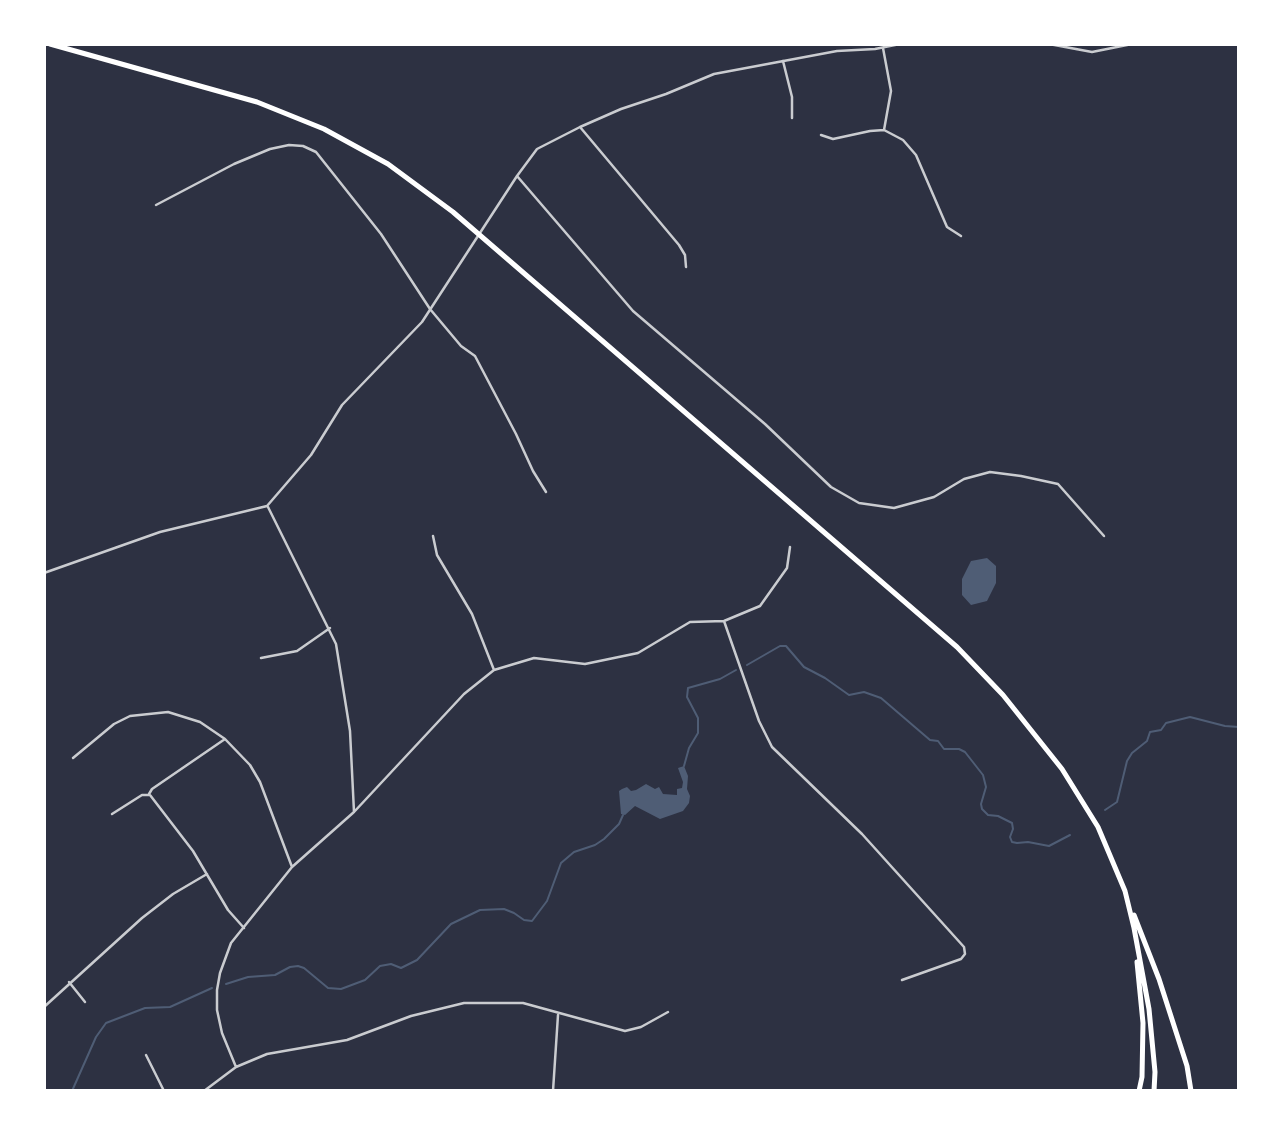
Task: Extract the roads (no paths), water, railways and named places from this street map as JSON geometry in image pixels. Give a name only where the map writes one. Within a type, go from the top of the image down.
[{"type":"highway","points":[[50,44],[194,83],[292,115],[388,164],[453,212],[968,657],[1008,701],[1082,798],[1098,827],[1159,979],[1188,1066],[1191,1091]]},
{"type":"highway","points":[[61,44],[77,53]]},
{"type":"highway","points":[[1125,891],[1149,1009],[1154,1091]]},
{"type":"highway","points":[[1134,928],[1143,1023],[1142,1077],[1139,1091]]},
{"type":"street","points":[[44,573],[160,532],[267,506],[311,455],[342,405],[422,322],[537,149],[626,107],[669,93],[704,77],[837,51],[900,44]]},
{"type":"street","points":[[1049,44],[1092,52],[1132,44]]},
{"type":"street","points":[[883,48],[891,91],[884,130]]},
{"type":"street","points":[[783,61],[792,97],[792,118]]},
{"type":"street","points":[[580,127],[680,245],[685,255],[686,267]]},
{"type":"street","points":[[821,135],[833,139],[884,130],[903,140],[912,149],[947,227],[961,236]]},
{"type":"street","points":[[156,205],[234,164],[270,149],[289,145],[303,146],[316,152],[381,234],[430,309],[461,346],[475,356],[546,492]]},
{"type":"street","points":[[517,176],[633,311],[765,424],[831,487],[859,503],[894,508],[934,497],[964,479],[990,472],[1021,476],[1058,484],[1104,537]]},
{"type":"street","points":[[267,506],[336,644],[350,731],[354,812]]},
{"type":"street","points":[[433,536],[437,555],[472,614],[494,670]]},
{"type":"street","points":[[236,1067],[222,1033],[217,1010],[217,990],[231,943],[292,867],[354,812],[464,694],[494,670],[534,658],[585,664],[638,653],[690,622],[724,621],[760,606],[787,568],[790,547]]},
{"type":"street","points":[[724,621],[758,722],[772,747],[862,834],[965,949],[961,959],[902,980]]},
{"type":"street","points":[[261,658],[293,652],[330,628]]},
{"type":"street","points":[[73,758],[124,718],[167,712],[200,722],[225,739],[250,765],[260,782],[292,867]]},
{"type":"street","points":[[112,814],[148,794],[225,739]]},
{"type":"street","points":[[148,794],[207,874],[228,910],[244,928]]},
{"type":"street","points":[[44,1007],[152,910],[207,874]]},
{"type":"street","points":[[69,982],[85,1002]]},
{"type":"street","points":[[205,1091],[236,1067],[267,1054],[347,1040],[411,1016],[464,1003],[523,1003],[558,1015],[625,1031],[641,1027],[668,1012]]},
{"type":"street","points":[[553,1091],[558,1015]]},
{"type":"street","points":[[146,1055],[164,1091]]},
{"type":"water","points":[[987,558],[996,566],[996,583],[987,601],[971,605],[962,595],[962,579],[971,561]]},
{"type":"water","points":[[684,766],[690,796],[683,811],[660,819],[635,806],[625,815],[621,814],[619,791],[627,787],[631,791],[636,790],[646,784],[655,789],[659,787],[663,794],[677,795],[677,789],[682,788],[683,782],[678,768]]},
{"type":"waterway","points":[[747,665],[780,646],[786,646],[804,667],[849,695],[864,692],[881,698],[930,740],[938,741],[944,749],[959,749],[965,752],[983,775],[986,787],[982,809],[988,815],[998,816],[1012,823],[1012,842],[1049,846],[1070,835]]},
{"type":"waterway","points":[[684,766],[689,748],[698,733],[698,718],[687,697],[688,688],[720,679],[736,670]]},
{"type":"waterway","points":[[1105,810],[1117,802],[1127,761],[1132,753],[1147,741],[1150,732],[1161,730],[1166,723],[1190,717],[1239,727]]},
{"type":"waterway","points":[[226,984],[248,977],[275,975],[298,966],[328,988],[341,989],[365,980],[380,966],[391,964],[401,968],[417,960],[451,924],[480,910],[504,909],[524,920],[532,921],[547,901],[561,863],[574,852],[604,839],[619,824],[623,815]]},
{"type":"waterway","points":[[72,1091],[96,1037],[106,1023],[145,1008],[170,1007],[212,988]]}]
